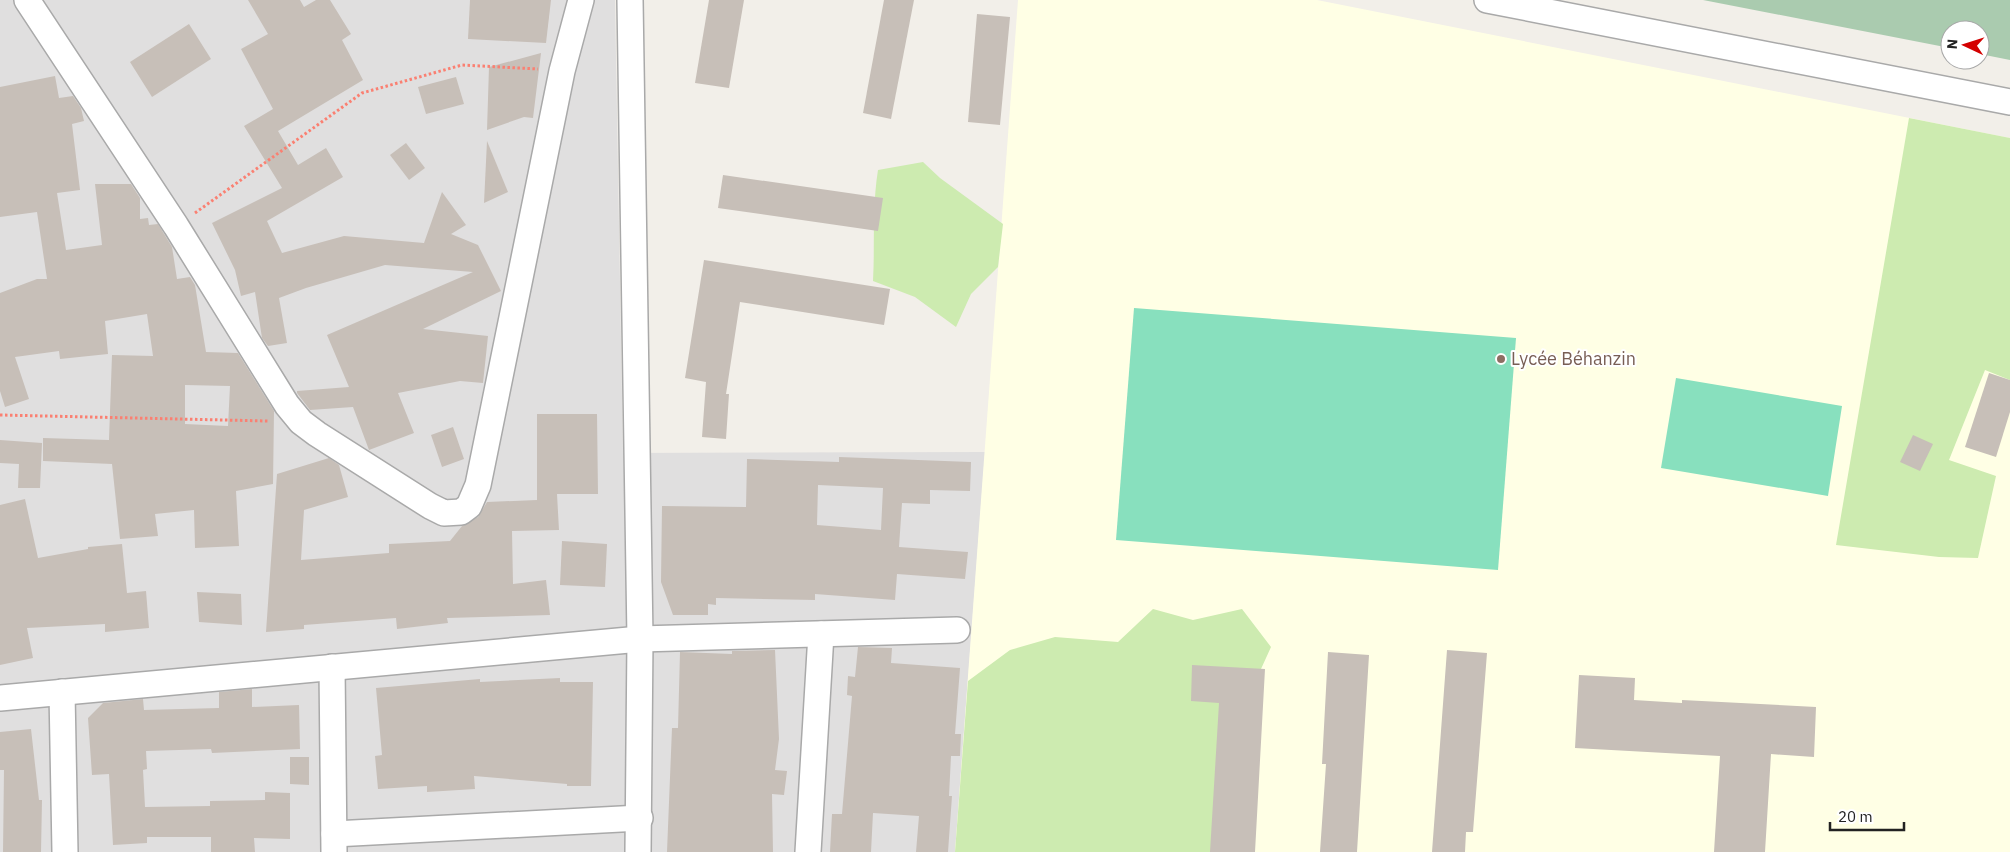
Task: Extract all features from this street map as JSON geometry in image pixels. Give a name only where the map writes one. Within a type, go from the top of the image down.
[{"type":"street","points":[[27,0],[176,226],[275,388],[301,422],[430,506],[444,512],[461,512],[469,506],[478,484],[562,70],[581,0]]},
{"type":"street","points":[[630,0],[640,639],[640,818],[638,852]]},
{"type":"street","points":[[1487,0],[2010,102]]},
{"type":"street","points":[[0,698],[640,639],[957,630]]},
{"type":"street","points":[[808,852],[821,634]]},
{"type":"street","points":[[332,667],[334,843],[640,818]]},
{"type":"street","points":[[62,692],[65,852]]},
{"type":"path","points":[[176,226],[362,93],[462,65],[562,70]]},
{"type":"path","points":[[0,415],[301,422]]},
{"type":"shaded area","points":[[0,0],[615,0],[623,453],[985,452],[955,852],[0,852]]},
{"type":"shaded area","name":"Lycée Béhanzin","points":[[1018,0],[1317,0],[2010,138],[2010,852],[955,852]]},
{"type":"shaded area","points":[[1703,0],[2010,0],[2010,60],[1990,56],[1990,20],[1940,20],[1940,46]]},
{"type":"green space","points":[[1909,118],[2010,138],[2010,380],[1985,370],[1949,460],[1996,476],[1978,558],[1939,557],[1836,545]]},
{"type":"green space","points":[[923,162],[940,178],[1003,224],[998,267],[971,294],[956,327],[915,297],[873,281],[874,212],[878,170]]},
{"type":"green space","points":[[1134,308],[1516,338],[1498,570],[1116,540]]},
{"type":"green space","points":[[1676,378],[1842,406],[1828,496],[1661,468]]},
{"type":"green space","points":[[1153,609],[1193,620],[1242,609],[1271,647],[1256,680],[1214,852],[955,852],[968,681],[1010,650],[1055,637],[1118,642]]},
{"type":"building","points":[[248,0],[300,0],[304,7],[316,0],[330,0],[351,34],[342,40],[363,80],[278,131],[298,165],[326,148],[343,177],[267,221],[282,253],[344,236],[424,243],[442,192],[466,225],[451,234],[478,245],[501,291],[423,329],[488,336],[483,383],[460,381],[398,393],[414,433],[369,450],[353,407],[310,410],[297,393],[297,391],[349,387],[327,335],[473,272],[385,265],[306,288],[279,298],[287,343],[268,346],[262,338],[255,292],[241,296],[235,270],[212,223],[282,188],[244,126],[273,109],[241,49],[268,34]]},
{"type":"building","points":[[470,0],[551,0],[546,43],[468,39]]},
{"type":"building","points":[[709,0],[744,0],[729,88],[695,83]]},
{"type":"building","points":[[884,0],[914,0],[891,119],[863,113]]},
{"type":"building","points":[[977,14],[1010,17],[1000,125],[968,122]]},
{"type":"building","points":[[189,24],[211,59],[152,97],[130,62]]},
{"type":"building","points":[[541,53],[533,118],[524,117],[487,130],[489,67]]},
{"type":"building","points":[[55,76],[59,98],[73,96],[81,108],[84,121],[72,124],[80,190],[57,193],[66,250],[102,245],[95,184],[131,184],[140,198],[140,219],[148,218],[149,225],[158,224],[172,247],[177,279],[190,277],[195,285],[206,352],[238,353],[274,411],[273,484],[236,491],[239,546],[195,548],[194,510],[155,514],[158,536],[120,539],[112,464],[43,461],[43,438],[109,440],[112,355],[153,356],[147,314],[105,321],[108,354],[60,359],[59,351],[15,357],[29,399],[5,407],[0,391],[0,293],[37,279],[47,279],[37,212],[0,217],[0,87]],"holes":[[[185,385],[230,386],[228,426],[185,424]]]},
{"type":"building","points":[[456,77],[464,104],[426,114],[418,87]]},
{"type":"building","points":[[487,141],[508,192],[484,203]]},
{"type":"building","points":[[406,143],[425,168],[409,180],[390,155]]},
{"type":"building","points":[[723,175],[883,198],[878,231],[718,208]]},
{"type":"building","points":[[704,260],[890,289],[884,325],[740,302],[726,394],[729,394],[726,439],[702,437],[706,382],[685,378]]},
{"type":"building","points":[[1989,373],[2010,380],[2010,412],[1996,457],[1965,447]]},
{"type":"building","points":[[537,414],[597,414],[598,494],[557,494],[559,530],[512,531],[513,584],[546,580],[550,615],[447,618],[448,623],[397,629],[396,618],[304,625],[304,629],[266,632],[277,474],[329,458],[339,465],[348,497],[304,510],[301,560],[389,553],[389,544],[450,541],[462,526],[478,517],[487,502],[537,500]]},
{"type":"building","points":[[453,427],[464,459],[442,467],[431,435]]},
{"type":"building","points":[[1913,435],[1933,444],[1920,471],[1900,462]]},
{"type":"building","points":[[0,440],[42,443],[40,488],[18,488],[19,464],[0,463]]},
{"type":"building","points":[[839,457],[971,462],[970,491],[930,490],[930,504],[902,503],[899,547],[968,552],[965,579],[897,574],[895,600],[815,594],[815,600],[716,598],[716,605],[708,604],[708,615],[673,615],[661,582],[662,506],[746,507],[747,459],[839,462]],"holes":[[[818,485],[883,488],[881,530],[817,525]]]},
{"type":"building","points":[[25,499],[38,558],[88,549],[88,547],[122,544],[127,593],[146,591],[149,628],[105,632],[105,624],[27,628],[33,658],[0,665],[0,505]]},
{"type":"building","points":[[562,541],[607,544],[605,587],[560,585]]},
{"type":"building","points":[[197,592],[241,594],[242,625],[199,622]]},
{"type":"building","points":[[858,647],[892,648],[891,663],[960,668],[955,734],[961,734],[960,756],[951,756],[949,796],[952,796],[948,852],[916,852],[919,816],[873,813],[871,852],[830,852],[832,814],[842,814],[852,696],[847,695],[848,676],[855,677]]},
{"type":"building","points":[[775,650],[779,739],[775,770],[787,771],[784,795],[772,794],[773,852],[667,852],[672,728],[678,728],[680,652],[732,654],[732,651]]},
{"type":"building","points":[[1447,650],[1487,653],[1473,832],[1466,832],[1465,852],[1432,852]]},
{"type":"building","points":[[1328,652],[1369,655],[1357,852],[1320,852],[1326,764],[1322,764]]},
{"type":"building","points":[[1192,665],[1265,669],[1255,852],[1210,852],[1219,703],[1191,701]]},
{"type":"building","points":[[1579,675],[1635,678],[1634,700],[1682,703],[1682,700],[1816,707],[1814,757],[1771,754],[1765,852],[1714,852],[1720,756],[1575,748]]},
{"type":"building","points":[[560,678],[560,682],[593,682],[591,786],[567,786],[567,784],[474,776],[475,789],[427,792],[427,786],[378,789],[375,756],[382,755],[376,688],[480,679],[480,682]]},
{"type":"building","points":[[252,689],[252,707],[299,705],[300,749],[212,753],[211,749],[146,751],[147,769],[143,770],[145,807],[210,806],[210,801],[265,800],[265,792],[290,793],[290,839],[254,838],[255,852],[211,852],[211,837],[147,837],[147,843],[113,845],[109,774],[92,775],[88,718],[103,703],[143,699],[144,710],[219,708],[219,692]]},
{"type":"building","points":[[31,729],[39,800],[42,800],[41,852],[3,852],[4,770],[0,770],[0,732]]},
{"type":"building","points":[[290,757],[309,757],[309,785],[290,784]]},
{"type":"place","name":"Lycée Béhanzin","points":[[1501,359]]}]
